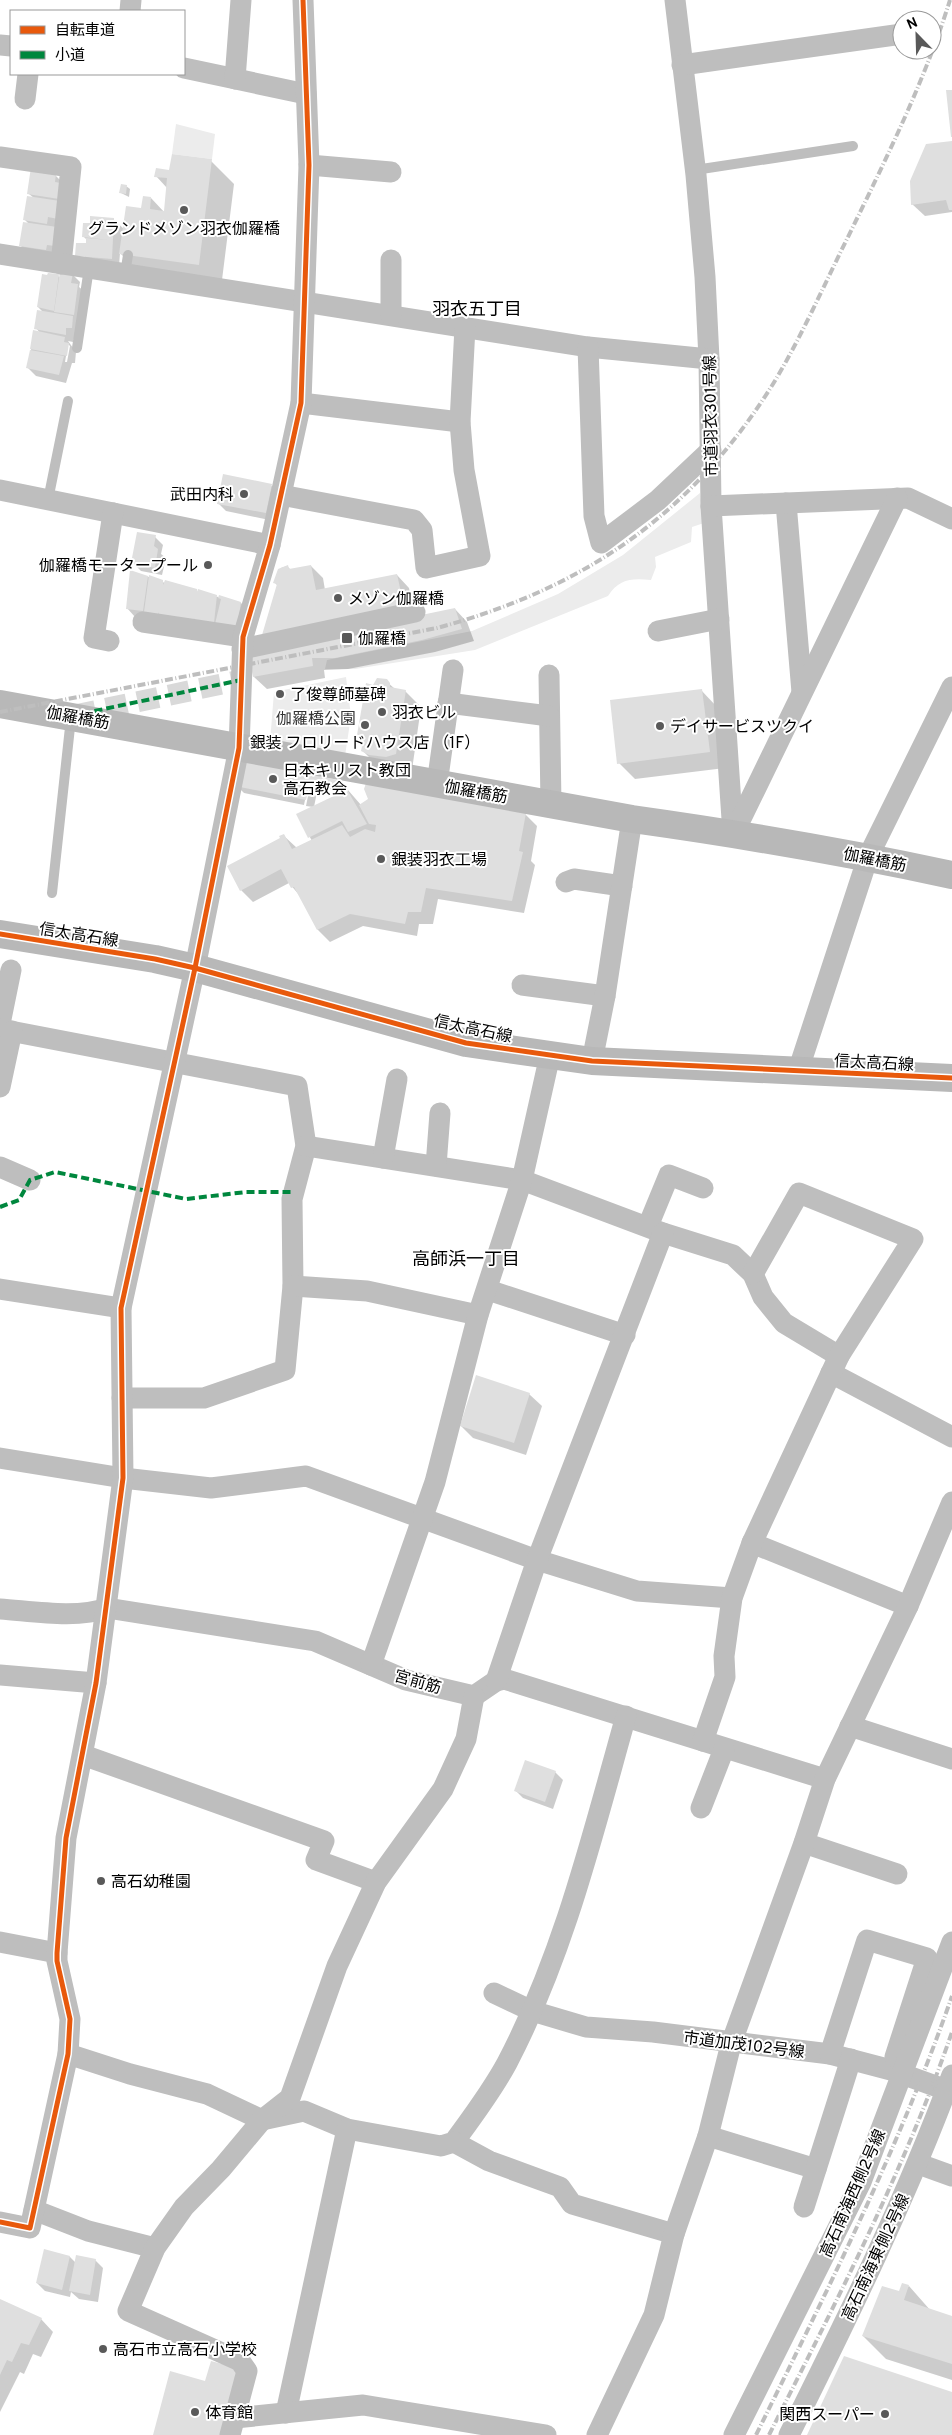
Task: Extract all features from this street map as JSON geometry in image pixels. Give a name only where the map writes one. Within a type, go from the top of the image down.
[{"type":"street","points":[[235,79],[241,0]]},
{"type":"street","points":[[0,2222],[30,2228],[68,2054],[70,2019],[57,1953],[66,1838],[96,1683],[123,1478],[121,1308],[173,1062],[195,968],[239,748],[243,643],[270,545],[301,403],[308,166],[303,0]]},
{"type":"street","name":"市道羽衣301号線","points":[[675,0],[695,170],[709,359],[712,506],[718,618],[734,834]]},
{"type":"street","points":[[682,65],[892,35]]},
{"type":"street","points":[[185,68],[306,94]]},
{"type":"street","points":[[25,98],[28,75]]},
{"type":"street","points":[[0,157],[71,167],[61,264]]},
{"type":"street","points":[[308,166],[391,172]]},
{"type":"street","points":[[0,254],[89,268],[127,264],[305,302],[588,347],[709,359]]},
{"type":"street","points":[[391,260],[391,316]]},
{"type":"street","points":[[281,496],[414,520],[422,530],[426,568],[480,556],[464,470],[460,422],[465,327]]},
{"type":"street","points":[[588,347],[594,516],[601,543],[658,500],[711,450]]},
{"type":"street","points":[[301,403],[460,422]]},
{"type":"street","points":[[0,490],[270,545]]},
{"type":"street","points":[[734,834],[897,498]]},
{"type":"street","points":[[712,506],[908,498],[952,519]]},
{"type":"street","points":[[786,503],[802,693]]},
{"type":"street","points":[[109,641],[94,638],[114,513]]},
{"type":"street","points":[[143,622],[243,643],[415,612]]},
{"type":"street","points":[[658,631],[718,618]]},
{"type":"street","points":[[437,784],[453,670]]},
{"type":"street","points":[[548,675],[551,805]]},
{"type":"street","points":[[798,1071],[868,857],[952,687]]},
{"type":"street","points":[[448,703],[549,716]]},
{"type":"street","name":"伽羅橋筋","points":[[0,704],[551,805],[868,857],[952,875]]},
{"type":"street","points":[[592,1061],[605,996],[632,819]]},
{"type":"street","points":[[566,882],[574,879],[622,886]]},
{"type":"street","name":"信太高石線","points":[[0,934],[155,959],[195,968],[466,1042],[550,1055],[592,1061],[952,1078]]},
{"type":"street","points":[[0,1087],[4,1028],[11,970]]},
{"type":"street","points":[[522,985],[605,996]]},
{"type":"street","points":[[4,1028],[297,1086],[306,1146],[292,1198],[292,1286],[285,1370],[204,1398],[122,1398]]},
{"type":"street","points":[[371,1665],[435,1482],[478,1315],[488,1290],[522,1180],[550,1055]]},
{"type":"street","points":[[383,1158],[397,1079]]},
{"type":"street","points":[[436,1166],[440,1113]]},
{"type":"street","points":[[306,1146],[522,1180],[733,1256],[753,1274],[763,1298],[784,1324],[835,1365],[952,1437]]},
{"type":"street","points":[[0,1167],[30,1180]]},
{"type":"street","points":[[496,1681],[537,1560],[625,1335],[656,1229],[669,1175],[703,1188]]},
{"type":"street","points":[[702,1741],[725,1677],[724,1656],[732,1598],[752,1543],[835,1365],[914,1239],[799,1193],[753,1274]]},
{"type":"street","points":[[292,1286],[367,1291],[478,1315]]},
{"type":"street","points":[[0,1289],[121,1308]]},
{"type":"street","points":[[488,1290],[625,1335]]},
{"type":"street","points":[[0,1458],[123,1478],[210,1488],[306,1476],[537,1560],[638,1591],[732,1598]]},
{"type":"street","points":[[597,2435],[654,2315],[674,2234],[708,2136],[732,2044],[825,1779],[908,1606],[952,1502]]},
{"type":"street","points":[[752,1543],[908,1606]]},
{"type":"street","name":"宮前筋","points":[[0,1609],[46,1612],[97,1612],[107,1608],[315,1641],[406,1680],[474,1696]]},
{"type":"street","points":[[0,1675],[96,1683]]},
{"type":"street","points":[[546,2435],[363,2404],[286,2413],[232,2426],[247,2371],[240,2361],[128,2311],[155,2248],[184,2207],[221,2169],[262,2120],[290,2098],[337,1966],[376,1882],[443,1789],[466,1739],[474,1696],[496,1681],[504,1679],[825,1779]]},
{"type":"street","points":[[68,2054],[130,2074],[207,2094],[262,2120],[304,2111],[347,2129],[442,2146],[454,2142],[476,2112],[506,2064],[532,2011],[576,1895],[626,1716]]},
{"type":"street","points":[[850,1726],[952,1759]]},
{"type":"street","points":[[701,1808],[724,1749]]},
{"type":"street","points":[[83,1755],[324,1841],[316,1860],[376,1882]]},
{"type":"street","points":[[804,1843],[897,1874]]},
{"type":"street","points":[[830,2054],[867,1940],[927,1958],[897,2072]]},
{"type":"street","points":[[0,1942],[57,1953]]},
{"type":"street","name":"高石南海西側2号線","points":[[734,2435],[861,2182],[897,2072],[952,1942]]},
{"type":"street","name":"市道加茂102号線","points":[[494,1993],[532,2011],[586,2027],[653,2032],[732,2044],[830,2054],[950,2085]]},
{"type":"street","points":[[804,2208],[851,2059]]},
{"type":"street","name":"高石南海東側2号線","points":[[789,2435],[838,2338],[924,2150],[950,2085]]},
{"type":"street","points":[[286,2413],[347,2129]]},
{"type":"street","points":[[708,2136],[816,2169]]},
{"type":"street","points":[[454,2142],[489,2161],[560,2187],[572,2204],[674,2234]]},
{"type":"street","points":[[927,2167],[952,2176]]},
{"type":"street","points":[[34,2210],[88,2231],[155,2248]]},
{"type":"lane","points":[[695,170],[853,146]]},
{"type":"lane","points":[[77,348],[89,268]]},
{"type":"lane","points":[[48,500],[68,401]]},
{"type":"lane","points":[[52,893],[71,716]]},
{"type":"green space","points":[[176,124],[215,134],[212,159],[172,154]]},
{"type":"green space","points":[[700,493],[704,523],[692,527],[691,542],[655,557],[656,567],[651,580],[637,579],[626,581],[612,590],[608,596],[475,650],[355,669],[325,669],[327,660],[472,631],[558,594],[623,555]]},
{"type":"green space","name":"伽羅橋公園","points":[[346,677],[351,716],[345,756],[270,742],[274,692]]},
{"type":"building","points":[[946,90],[952,90],[952,137],[951,137]]},
{"type":"building","points":[[952,141],[952,210],[949,210],[946,200],[911,205],[910,181],[926,144]]},
{"type":"building","name":"グランドメゾン羽衣伽羅橋","points":[[172,154],[212,159],[199,265],[119,254],[126,206],[141,208],[143,196],[151,197],[150,209],[164,211],[167,178],[154,177],[156,168],[169,170]]},
{"type":"building","points":[[31,167],[56,174],[55,182],[61,183],[59,199],[27,194]]},
{"type":"building","points":[[121,184],[127,185],[126,194],[119,193]]},
{"type":"building","points":[[27,196],[60,201],[58,219],[48,217],[47,224],[23,220]]},
{"type":"building","points":[[90,216],[114,218],[112,259],[75,256],[76,243],[86,243],[86,238],[109,240],[82,237],[83,223],[90,223]]},
{"type":"building","points":[[23,222],[57,227],[55,246],[47,245],[46,250],[19,246]]},
{"type":"building","points":[[60,271],[73,273],[71,283],[78,284],[74,315],[54,312]]},
{"type":"building","points":[[48,273],[59,274],[54,311],[37,307],[42,274],[47,275]]},
{"type":"building","points":[[37,310],[73,316],[72,328],[66,328],[66,335],[34,329]]},
{"type":"building","points":[[33,330],[65,337],[64,342],[69,343],[67,356],[30,349]]},
{"type":"building","points":[[30,350],[64,356],[59,375],[26,368]]},
{"type":"building","name":"武田内科","points":[[223,474],[272,484],[266,513],[217,504]]},
{"type":"building","points":[[137,532],[156,535],[154,546],[158,549],[155,568],[131,563]]},
{"type":"building","name":"メゾン伽羅橋","points":[[288,565],[289,569],[311,565],[316,590],[397,574],[404,606],[262,635],[277,584],[273,583],[278,569]]},
{"type":"building","points":[[130,570],[148,576],[143,611],[126,609]]},
{"type":"building","points":[[149,575],[163,580],[163,585],[165,580],[197,589],[198,592],[198,589],[217,595],[214,623],[195,622],[194,618],[193,623],[159,616],[159,612],[158,615],[144,612]]},
{"type":"building","points":[[219,595],[241,602],[237,628],[215,624],[221,599],[218,598]]},
{"type":"building","points":[[455,608],[462,629],[422,640],[335,658],[312,658],[313,666],[253,677],[248,651]]},
{"type":"building","name":"羽衣ビル","points":[[377,678],[387,679],[390,687],[406,690],[396,754],[386,757],[369,755],[361,751],[364,736],[357,735],[366,683],[373,685]]},
{"type":"building","name":"デイサービスツクイ","points":[[702,689],[710,752],[617,764],[610,700]]},
{"type":"building","points":[[240,759],[342,781],[367,824],[348,832],[342,821],[308,838],[296,814],[336,795],[333,788],[310,782],[306,800],[235,786]]},
{"type":"building","name":"銀装羽衣工場","points":[[366,783],[526,813],[519,851],[523,852],[512,901],[426,888],[421,912],[408,912],[405,924],[350,914],[317,930],[294,887],[291,888],[281,869],[240,891],[227,866],[280,838],[279,836],[284,834],[292,849],[342,825],[350,837],[365,829],[375,832],[376,825],[369,824],[359,805],[368,799],[364,789]]},
{"type":"building","points":[[476,1375],[530,1393],[514,1443],[460,1426]]},
{"type":"building","points":[[525,1760],[556,1771],[545,1802],[514,1791]]},
{"type":"building","points":[[44,2249],[70,2256],[62,2290],[36,2283]]},
{"type":"building","points":[[76,2255],[96,2259],[90,2295],[69,2291]]},
{"type":"building","points":[[902,2283],[909,2285],[904,2300],[952,2316],[952,2364],[862,2336],[882,2286],[899,2291]]},
{"type":"building","points":[[0,2299],[42,2318],[29,2345],[21,2343],[12,2362],[7,2360],[0,2375]]},
{"type":"building","name":"関西スーパー","points":[[844,2356],[952,2392],[952,2435],[807,2435]]},
{"type":"building","name":"体育館","points":[[211,2361],[237,2368],[225,2435],[153,2435],[170,2371],[205,2381]]},
{"type":"tunnel","points":[[75,715],[241,680]]},
{"type":"railway","points":[[0,712],[437,628],[491,611],[540,591],[587,568],[630,540],[670,508],[707,472],[741,430],[773,384],[802,331],[889,151],[916,92],[950,0]]},
{"type":"railway","points":[[756,2435],[861,2218],[909,2108],[952,1996]]},
{"type":"railway","points":[[769,2435],[843,2287],[890,2186],[933,2084],[952,2032]]},
{"type":"marked path","points":[[71,716],[241,680]]},
{"type":"marked path","points":[[0,1207],[19,1200],[30,1180],[55,1172],[186,1199],[246,1192],[294,1192]]},
{"type":"cycle path","points":[[0,2222],[30,2228],[68,2054],[70,2019],[57,1961],[57,1953],[66,1838],[96,1683],[123,1478],[121,1308],[195,968],[239,748],[243,637],[270,545],[301,403],[309,165],[303,0]]},
{"type":"cycle path","points":[[0,934],[155,959],[195,968],[466,1043],[592,1061],[952,1078]]},
{"type":"place","name":"グランドメゾン羽衣伽羅橋","points":[[184,210]]},
{"type":"place","name":"武田内科","points":[[244,494]]},
{"type":"place","name":"伽羅橋モータープール","points":[[208,565]]},
{"type":"place","name":"メゾン伽羅橋","points":[[338,598]]},
{"type":"place","name":"伽羅橋","points":[[347,638]]},
{"type":"place","name":"了俊尊師墓碑","points":[[280,694]]},
{"type":"place","name":"羽衣ビル","points":[[382,712]]},
{"type":"place","name":"銀装 フロリードハウス店 （1F）","points":[[365,725]]},
{"type":"place","name":"デイサービスツクイ","points":[[660,726]]},
{"type":"place","name":"日本キリスト教団 高石教会","points":[[273,779]]},
{"type":"place","name":"銀装羽衣工場","points":[[381,859]]},
{"type":"place","name":"高石幼稚園","points":[[101,1881]]},
{"type":"place","name":"高石市立高石小学校","points":[[103,2349]]},
{"type":"place","name":"体育館","points":[[195,2412]]},
{"type":"place","name":"関西スーパー","points":[[885,2414]]},
{"type":"district","name":"羽衣五丁目","points":[[477,309]]},
{"type":"district","name":"高師浜一丁目","points":[[466,1259]]}]
